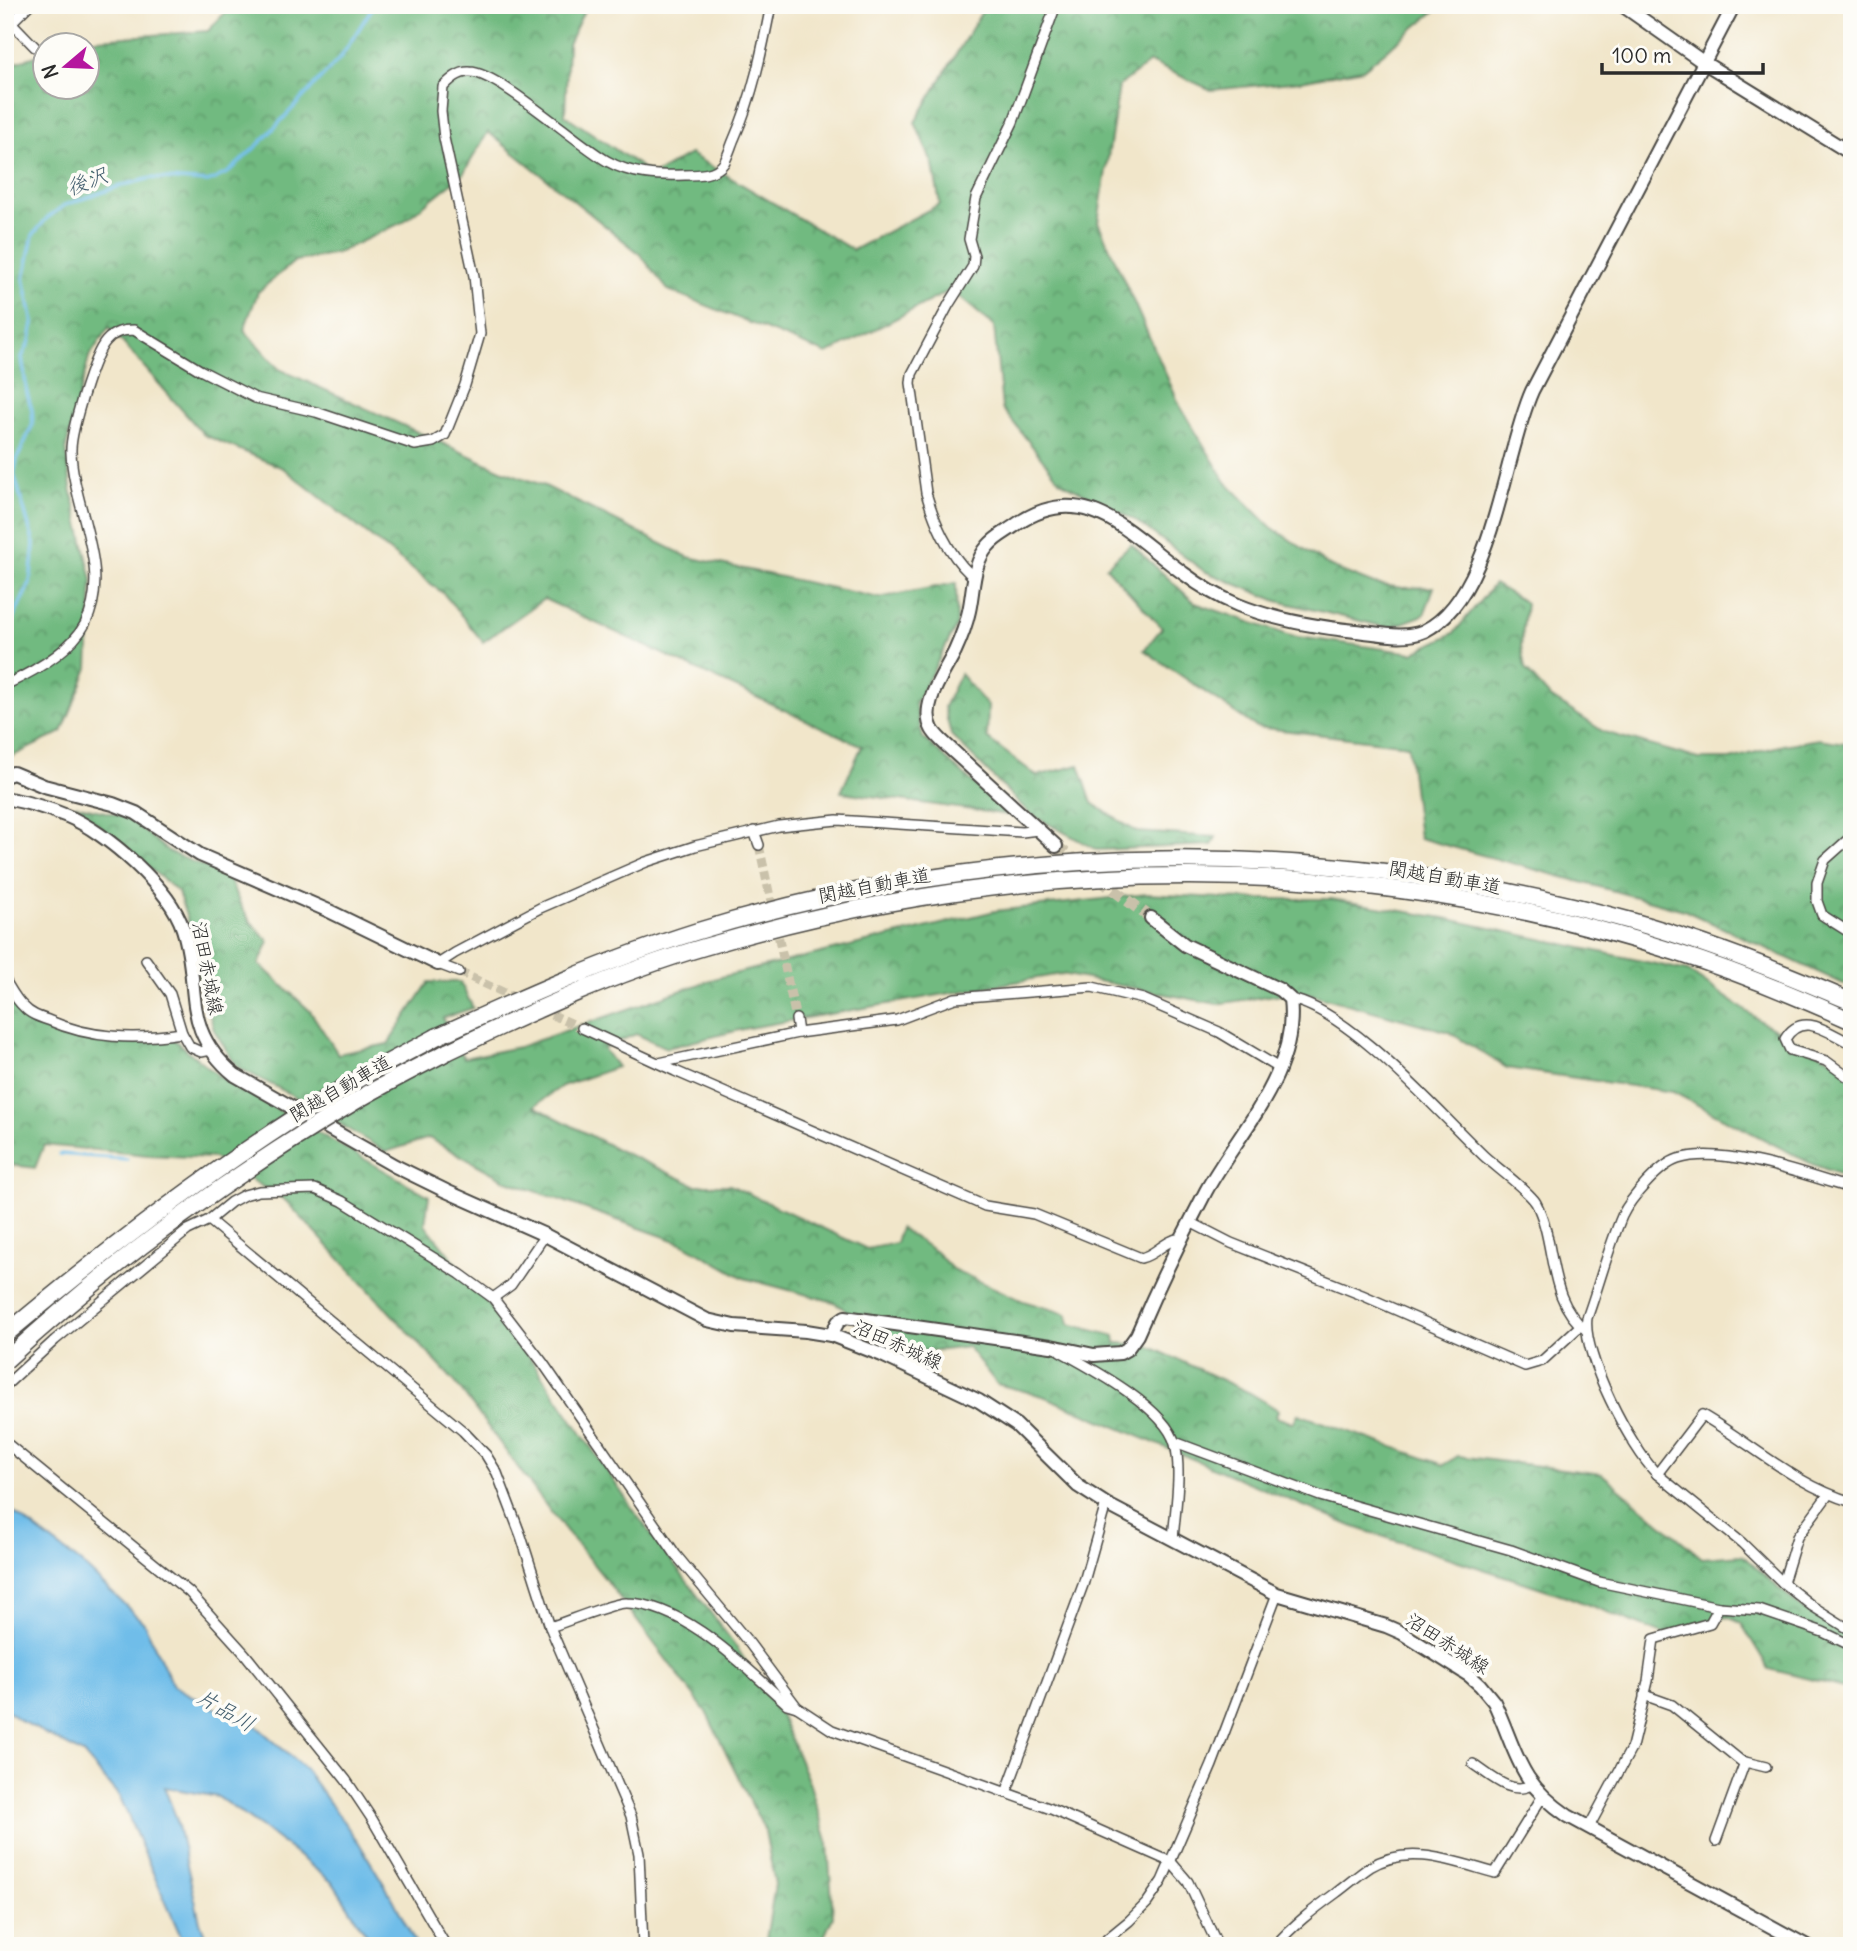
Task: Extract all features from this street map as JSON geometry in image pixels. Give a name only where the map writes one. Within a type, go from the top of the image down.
[{"type":"highway","name":"関越自動車道","points":[[5,1335],[82,1271],[254,1144],[345,1086],[436,1037],[517,999],[609,962],[695,932],[791,906],[885,886],[1047,863],[1130,859],[1210,858],[1381,870],[1557,902],[1644,925],[1738,957],[1852,1002]]},
{"type":"highway","name":"関越自動車道","points":[[5,1361],[179,1218],[265,1157],[355,1100],[447,1052],[527,1013],[702,947],[887,902],[971,888],[1132,875],[1296,879],[1383,887],[1459,898],[1628,937],[1772,987],[1852,1021]]},
{"type":"street","points":[[29,5],[8,19],[32,44]]},
{"type":"street","points":[[5,685],[50,659],[70,642],[85,624],[97,582],[71,450],[80,406],[98,352],[104,342],[121,330],[134,330],[200,370],[255,398],[316,412],[415,444],[433,442],[445,435],[466,385],[480,334],[474,276],[444,138],[441,111],[443,88],[461,73],[472,71],[514,93],[609,162],[637,173],[684,175],[714,172],[723,164],[744,117],[759,68],[771,5]]},
{"type":"street","points":[[975,574],[970,574],[951,552],[931,509],[926,493],[912,374],[942,316],[973,266],[974,256],[969,239],[976,198],[1013,122],[1056,5]]},
{"type":"street","points":[[1622,5],[1703,62],[1852,154]]},
{"type":"street","points":[[1056,846],[931,728],[929,719],[932,696],[961,639],[969,613],[975,574],[988,546],[1024,519],[1059,507],[1077,506],[1102,514],[1137,536],[1183,573],[1209,589],[1238,605],[1279,618],[1324,628],[1403,636],[1422,632],[1440,621],[1456,606],[1467,588],[1493,523],[1522,414],[1532,391],[1734,5]]},
{"type":"street","points":[[5,776],[13,773],[44,786],[113,804],[136,813],[200,855],[459,972]]},
{"type":"street","name":"沼田赤城線","points":[[5,798],[67,816],[86,825],[130,859],[168,898],[184,929],[199,1027],[211,1050],[227,1068],[255,1087],[385,1160],[446,1191],[545,1235],[707,1320],[734,1326],[831,1335],[882,1355],[979,1401],[1016,1425],[1078,1486],[1106,1504],[1277,1594],[1386,1626],[1416,1641],[1470,1676],[1494,1702],[1520,1767],[1542,1797],[1568,1816],[1807,1946]]},
{"type":"street","points":[[439,964],[540,908],[646,862],[779,825],[837,820],[1022,832],[1038,830]]},
{"type":"street","points":[[754,831],[759,845]]},
{"type":"street","points":[[1852,836],[1825,860],[1817,883],[1817,901],[1822,915],[1852,934]]},
{"type":"street","points":[[1151,918],[1185,945],[1263,981],[1290,999],[1302,1001],[1343,1025],[1367,1044],[1478,1150],[1533,1198],[1541,1218],[1559,1291],[1583,1328],[1596,1364],[1636,1448],[1657,1474],[1742,1543],[1783,1583],[1812,1606],[1852,1631]]},
{"type":"street","points":[[146,960],[170,994],[182,1033],[190,1048],[201,1052],[211,1050]]},
{"type":"street","points":[[5,980],[28,1011],[71,1031],[126,1039],[182,1033]]},
{"type":"street","points":[[659,1063],[798,1033],[897,1020],[955,998],[1092,987],[1143,999],[1219,1032],[1279,1068]]},
{"type":"street","points":[[831,1335],[838,1322],[845,1317],[1051,1346],[1094,1355],[1120,1353],[1127,1349],[1137,1335],[1181,1238],[1208,1188],[1262,1105],[1279,1068],[1290,1033],[1290,999]]},
{"type":"street","points":[[796,1019],[798,1033]]},
{"type":"street","points":[[1852,1044],[1815,1026],[1802,1024],[1791,1029],[1785,1039],[1790,1050],[1826,1061],[1852,1080]]},
{"type":"street","points":[[582,1028],[985,1206],[1034,1214],[1133,1257],[1147,1257],[1168,1241],[1181,1238]]},
{"type":"street","points":[[1190,1223],[1231,1243],[1530,1366],[1542,1361],[1583,1328],[1623,1215],[1652,1178],[1677,1159],[1717,1156],[1748,1160],[1803,1173],[1852,1189]]},
{"type":"street","points":[[5,1386],[55,1340],[188,1230],[209,1220],[231,1202],[259,1191],[315,1189],[342,1201],[494,1298],[543,1363],[676,1555],[750,1644],[797,1707]]},
{"type":"street","points":[[209,1220],[463,1431],[486,1455],[498,1473],[522,1536],[550,1627],[631,1816],[639,1854],[643,1946]]},
{"type":"street","points":[[494,1298],[511,1285],[545,1235]]},
{"type":"street","points":[[1051,1346],[1100,1373],[1136,1398],[1166,1426],[1175,1441],[1177,1461],[1173,1540]]},
{"type":"street","points":[[1657,1474],[1702,1415],[1738,1436],[1781,1469],[1828,1495],[1852,1502]]},
{"type":"street","points":[[1175,1441],[1320,1496],[1511,1550],[1599,1582],[1719,1607],[1759,1610],[1823,1632],[1852,1646]]},
{"type":"street","points":[[5,1442],[189,1592],[245,1654],[319,1744],[359,1800],[446,1946]]},
{"type":"street","points":[[1783,1583],[1797,1537],[1828,1495]]},
{"type":"street","points":[[1006,1793],[1083,1586],[1106,1504]]},
{"type":"street","points":[[1102,1946],[1107,1938],[1147,1903],[1162,1881],[1212,1765],[1277,1594]]},
{"type":"street","points":[[550,1627],[625,1602],[655,1608],[722,1646],[787,1704],[797,1707],[831,1730],[1051,1810],[1171,1861],[1188,1882],[1218,1946]]},
{"type":"street","points":[[1589,1827],[1632,1747],[1654,1639],[1710,1623],[1719,1607]]},
{"type":"street","points":[[1644,1695],[1672,1704],[1741,1761],[1766,1767]]},
{"type":"street","points":[[1716,1841],[1745,1762]]},
{"type":"street","points":[[1473,1764],[1508,1786],[1521,1789],[1531,1785]]},
{"type":"street","points":[[1275,1946],[1291,1927],[1310,1912],[1370,1867],[1387,1859],[1430,1856],[1495,1873],[1542,1797]]},
{"type":"green space","points":[[232,5],[587,5],[568,44],[565,115],[653,175],[690,154],[853,250],[940,204],[933,165],[915,122],[986,5],[1439,5],[1440,7],[1363,69],[1301,81],[1211,90],[1150,62],[1119,86],[1098,222],[1180,406],[1226,482],[1271,527],[1331,567],[1374,584],[1403,588],[1434,587],[1424,615],[1389,628],[1277,601],[1204,571],[1135,520],[1060,481],[1002,408],[994,326],[951,290],[827,354],[668,290],[639,253],[488,132],[463,174],[403,222],[337,253],[295,261],[258,292],[244,330],[279,369],[501,470],[545,486],[688,557],[879,598],[956,583],[957,625],[915,705],[923,738],[1009,815],[841,792],[862,746],[544,599],[483,642],[444,594],[283,468],[204,435],[109,327],[89,357],[66,447],[71,488],[92,580],[88,668],[62,732],[5,760],[5,66],[32,57],[32,102],[102,102],[102,39],[208,31]]},
{"type":"green space","points":[[1131,544],[1195,603],[1291,636],[1413,653],[1454,633],[1494,584],[1526,603],[1521,646],[1525,669],[1549,696],[1604,732],[1699,759],[1731,759],[1783,745],[1819,739],[1852,744],[1852,988],[1684,910],[1419,838],[1408,745],[1256,727],[1144,650],[1162,628],[1106,567]]},
{"type":"green space","points":[[960,674],[988,706],[987,738],[1037,776],[1079,765],[1092,803],[1137,832],[1216,837],[1212,845],[1097,850],[1030,814],[951,735],[944,707]]},
{"type":"green space","points":[[75,805],[127,817],[169,852],[227,874],[249,919],[269,941],[259,964],[310,1011],[338,1054],[388,1044],[429,982],[460,982],[473,1008],[443,1018],[464,1058],[519,1047],[717,978],[995,911],[1147,894],[1239,899],[1331,899],[1444,918],[1688,971],[1765,1024],[1852,1070],[1852,1179],[1812,1164],[1673,1092],[1507,1068],[1449,1032],[1300,991],[1217,1004],[1061,974],[748,1028],[667,1048],[636,1034],[603,1048],[617,1067],[562,1086],[534,1106],[618,1150],[695,1185],[730,1185],[867,1249],[896,1243],[900,1228],[936,1252],[952,1269],[1023,1301],[1067,1314],[1069,1324],[1115,1336],[1116,1343],[1146,1345],[1250,1393],[1278,1410],[1276,1417],[1293,1423],[1298,1414],[1444,1465],[1458,1456],[1602,1474],[1702,1558],[1742,1555],[1804,1610],[1852,1637],[1852,1690],[1769,1669],[1741,1623],[1728,1617],[1696,1623],[1668,1636],[1566,1596],[1354,1527],[1043,1396],[997,1384],[968,1347],[934,1351],[898,1349],[834,1302],[744,1278],[682,1243],[507,1181],[429,1138],[386,1152],[288,1093],[237,1067],[214,1030],[199,977],[196,946],[178,892]]},
{"type":"green space","points":[[5,992],[16,1006],[33,1019],[71,1035],[134,1043],[173,1039],[219,1076],[429,1196],[425,1224],[528,1355],[639,1518],[735,1645],[781,1716],[810,1785],[828,1844],[833,1917],[820,1946],[765,1946],[775,1884],[765,1831],[706,1712],[607,1581],[550,1511],[455,1382],[285,1200],[214,1158],[44,1145],[35,1168],[5,1164]]},
{"type":"water","points":[[5,1506],[81,1563],[144,1623],[173,1686],[215,1708],[252,1722],[305,1769],[359,1843],[393,1899],[417,1946],[374,1946],[333,1883],[276,1838],[218,1797],[164,1787],[176,1817],[200,1922],[209,1946],[185,1946],[120,1797],[83,1754],[18,1719],[5,1708]]},
{"type":"waterway","name":"後沢","points":[[5,636],[30,583],[34,544],[14,474],[17,459],[33,424],[22,357],[30,341],[33,323],[24,278],[33,235],[47,218],[65,205],[123,185],[152,178],[208,182],[229,172],[341,57],[374,5]]},
{"type":"waterway","points":[[59,1154],[127,1159]]},
{"type":"tunnel","points":[[759,845],[796,1019]]},
{"type":"tunnel","points":[[1056,846],[1151,918]]},
{"type":"tunnel","points":[[459,972],[520,1000]]},
{"type":"tunnel","points":[[539,1009],[582,1028]]},
{"type":"water label","name":"片品川","points":[[226,1710]]}]
